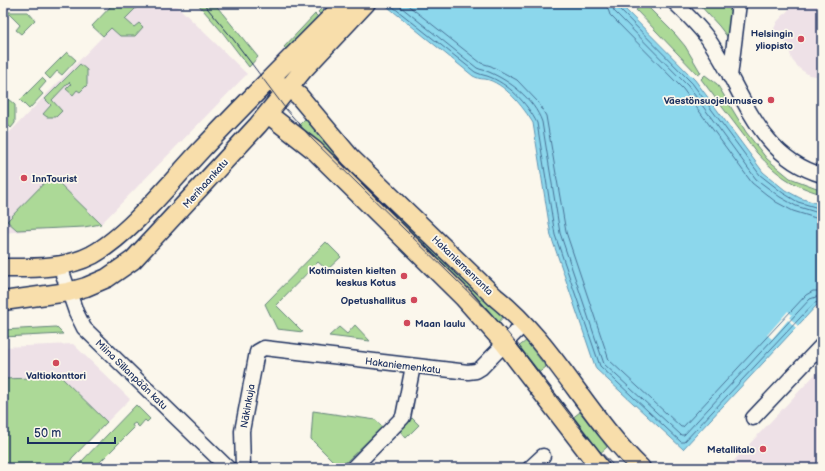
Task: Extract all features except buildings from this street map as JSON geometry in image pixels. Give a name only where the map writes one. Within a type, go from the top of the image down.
[{"type":"main road","points":[[316,43],[345,3]]},
{"type":"main road","points":[[3,268],[60,266],[79,261],[92,255],[123,232],[268,82],[366,3]]},
{"type":"main road","name":"Merihaankatu","points":[[3,301],[68,292],[107,278],[133,260],[268,114],[289,88],[316,43]]},
{"type":"main road","name":"Hakaniemenranta","points":[[268,82],[289,88],[305,102],[350,157],[524,324],[611,436],[641,468]]},
{"type":"main road","points":[[268,114],[314,150],[463,297],[504,343],[600,468]]},
{"type":"street","points":[[675,3],[707,37],[759,126],[781,153],[790,162],[801,168],[822,175]]},
{"type":"street","points":[[730,77],[739,3]]},
{"type":"street","name":"Miina Sillanpään katu","points":[[60,266],[68,292],[84,328],[228,468]]},
{"type":"street","name":"Hakaniemenkatu","points":[[264,348],[468,372],[476,371],[524,324]]},
{"type":"street","points":[[753,418],[822,345]]},
{"type":"street","name":"Näkinkuja","points":[[243,468],[242,432],[257,352],[264,348]]},
{"type":"street","points":[[353,468],[403,416],[413,366]]},
{"type":"street","points":[[530,468],[543,456]]},
{"type":"shaded area","points":[[135,3],[174,3],[247,74],[101,224],[3,233],[3,129],[8,134]]},
{"type":"shaded area","name":"Helsingin yliopisto","points":[[795,3],[822,3],[822,77],[809,75],[800,69],[792,60],[788,47],[773,31],[777,22]]},
{"type":"shaded area","points":[[73,344],[130,399],[107,422],[61,377],[3,379],[3,347]]},
{"type":"shaded area","points":[[822,367],[822,468],[727,468],[773,419]]},
{"type":"green space","points":[[114,3],[141,3],[125,19],[134,27],[139,23],[143,27],[135,36],[120,36],[111,28],[103,36],[92,26]]},
{"type":"green space","points":[[197,3],[214,3],[258,57],[249,67],[223,33]]},
{"type":"green space","points":[[644,3],[685,46],[701,73],[698,75],[636,10]]},
{"type":"green space","points":[[698,3],[736,3],[732,43],[719,26]]},
{"type":"green space","points":[[321,9],[325,13],[288,51],[284,47],[315,14],[318,17],[321,15],[318,12]]},
{"type":"green space","points":[[7,12],[28,12],[35,20],[21,34],[16,30],[20,25]]},
{"type":"green space","points":[[67,52],[76,60],[62,75],[57,71],[50,79],[45,74]]},
{"type":"green space","points":[[80,64],[87,70],[87,85],[80,92],[77,90],[73,95],[66,89],[71,84],[69,82],[52,100],[62,111],[56,117],[47,117],[43,114],[51,105],[45,99]]},
{"type":"green space","points":[[705,75],[717,84],[746,132],[767,159],[790,178],[822,190],[821,194],[786,179],[757,153],[701,79]]},
{"type":"green space","points":[[42,78],[46,82],[39,90],[43,94],[29,109],[20,100]]},
{"type":"green space","points":[[7,98],[15,105],[15,123],[11,128],[3,120],[3,102]]},
{"type":"green space","points":[[305,119],[505,315],[497,324],[297,127]]},
{"type":"green space","points":[[51,176],[101,224],[84,227],[17,230],[7,221]]},
{"type":"green space","points":[[326,242],[341,257],[327,270],[318,262],[276,305],[303,332],[277,329],[265,304]]},
{"type":"green space","points":[[355,325],[370,341],[329,336],[339,327],[347,334]]},
{"type":"green space","points":[[56,327],[63,334],[3,337],[3,330]]},
{"type":"green space","points":[[526,341],[546,367],[537,374],[517,348]]},
{"type":"green space","points":[[61,377],[107,422],[72,458],[67,468],[3,468],[3,379]]},
{"type":"green space","points":[[136,405],[150,419],[147,422],[145,420],[139,427],[135,423],[132,425],[134,428],[94,468],[78,468],[81,462]]},
{"type":"green space","points":[[313,411],[376,420],[382,427],[340,468],[311,439]]},
{"type":"green space","points":[[580,412],[607,447],[598,455],[571,419]]},
{"type":"green space","points":[[412,418],[419,425],[406,438],[400,431]]},
{"type":"water","points":[[383,3],[619,3],[695,80],[763,172],[785,190],[800,198],[822,205],[822,307],[817,305],[683,449],[596,369],[551,236],[533,123],[529,117],[519,103],[506,90],[492,81],[473,76]]},
{"type":"pier","points":[[788,311],[792,315],[790,318],[798,326],[796,328],[788,320],[772,339],[767,335]]},
{"type":"tram line","points":[[203,3],[233,39],[285,108],[312,139],[497,320],[584,433],[616,468]]},
{"type":"place","name":"Helsingin yliopisto","points":[[801,39]]},
{"type":"place","name":"Väestönsuojelumuseo","points":[[771,100]]},
{"type":"place","name":"InnTourist","points":[[24,178]]},
{"type":"place","name":"Kotimaisten kielten keskus Kotus","points":[[404,276]]},
{"type":"place","name":"Opetushallitus","points":[[414,300]]},
{"type":"place","name":"Maan laulu","points":[[407,323]]},
{"type":"place","name":"Valtiokonttori","points":[[56,363]]},
{"type":"place","name":"Metallitalo","points":[[763,449]]}]
